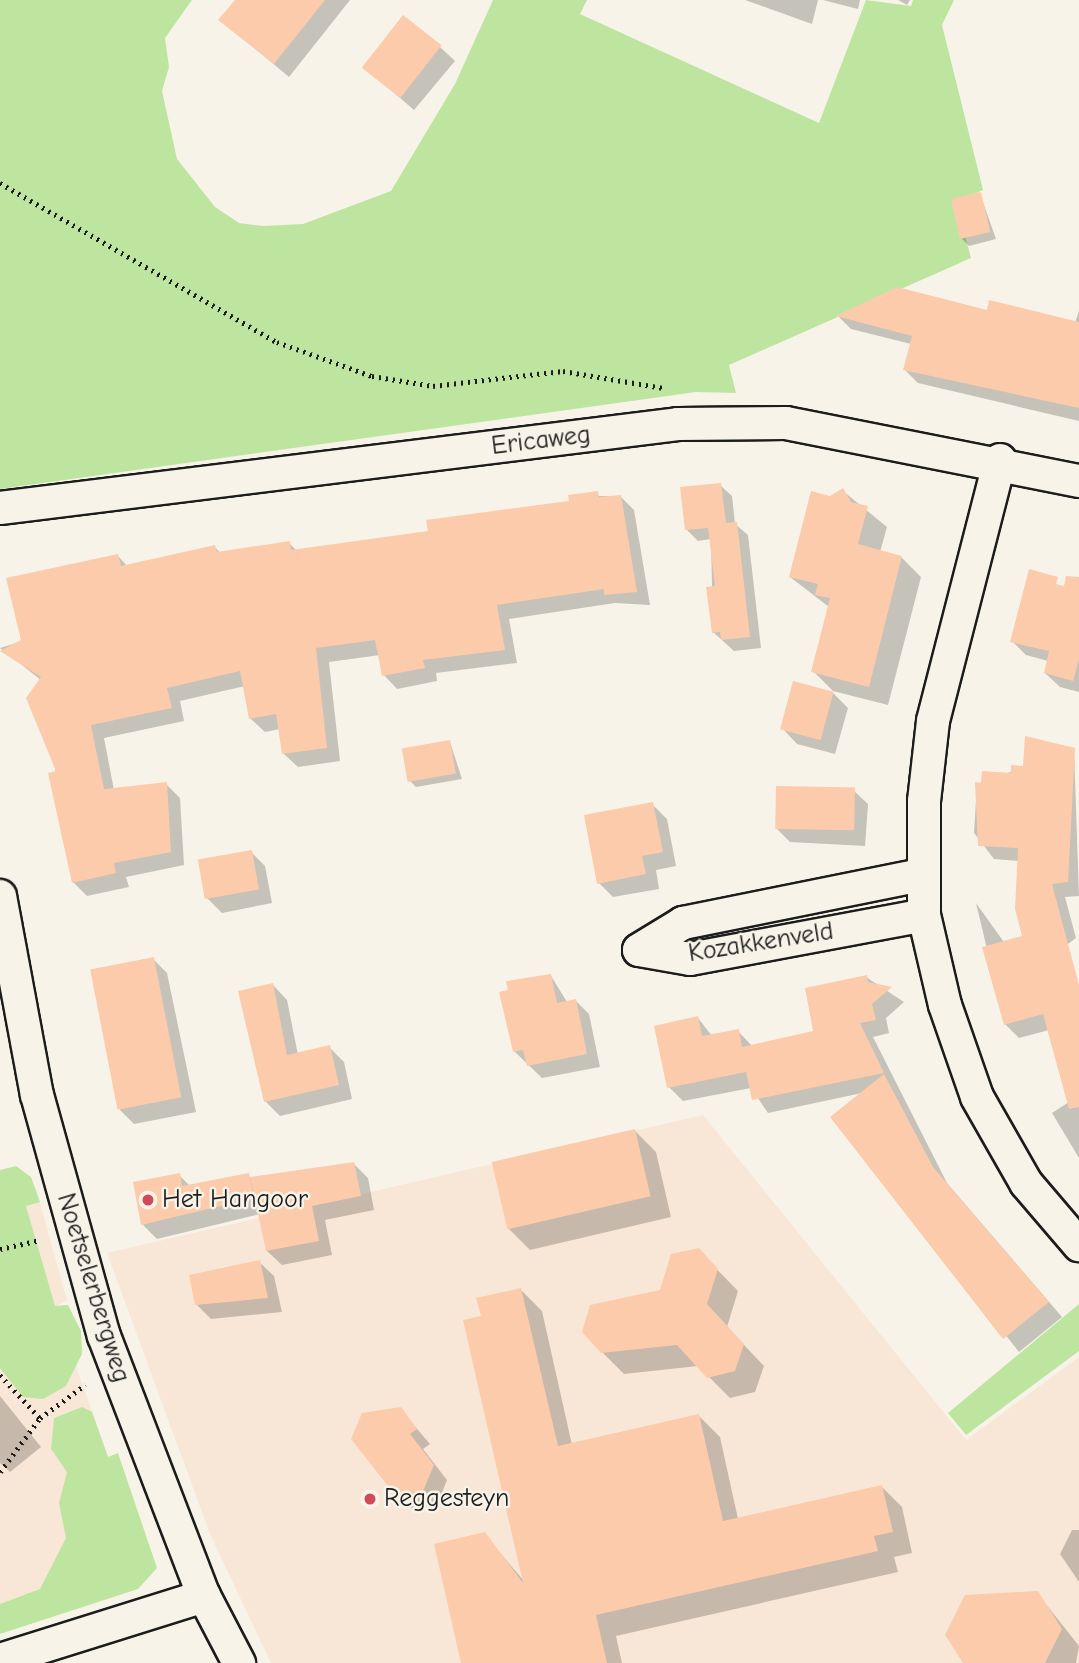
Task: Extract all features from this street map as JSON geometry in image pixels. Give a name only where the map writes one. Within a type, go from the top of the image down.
[{"type":"street","name":"Ericaweg","points":[[0,508],[703,424],[786,422],[1000,460],[1079,481]]},
{"type":"street","points":[[1000,460],[933,721],[922,875],[924,915],[945,1005],[977,1097],[1026,1183],[1079,1245]]},
{"type":"street","name":"Kozakkenveld","points":[[922,875],[683,923],[639,950],[690,959],[924,915]]},
{"type":"street","name":"Noetselerbergweg","points":[[0,897],[37,1095],[116,1367],[204,1596],[239,1663]]},
{"type":"street","points":[[0,1660],[204,1596]]},
{"type":"path","points":[[0,183],[267,336],[325,361],[433,386],[563,371],[590,374],[666,388],[703,424]]},
{"type":"path","points":[[0,1472],[40,1418],[116,1367]]},
{"type":"path","points":[[0,1375],[40,1418]]},
{"type":"shaded area","points":[[703,1115],[966,1440],[1079,1357],[1079,1663],[271,1663],[210,1534],[107,1253]]},
{"type":"shaded area","points":[[36,1189],[67,1300],[55,1307],[142,1553],[0,1618],[0,1193]]},
{"type":"green space","points":[[0,0],[192,0],[165,38],[169,67],[162,91],[177,159],[215,207],[239,223],[263,226],[303,224],[391,191],[455,84],[493,0],[587,0],[580,14],[819,123],[866,0],[911,6],[913,0],[954,0],[942,25],[983,190],[956,202],[971,258],[729,365],[736,393],[696,392],[0,489]]},
{"type":"green space","points":[[16,1166],[31,1177],[40,1202],[26,1206],[55,1306],[68,1305],[81,1331],[82,1354],[66,1386],[43,1399],[23,1397],[0,1368],[0,1170]]},
{"type":"green space","points":[[1079,1304],[1079,1351],[966,1435],[948,1413]]},
{"type":"green space","points":[[82,1407],[92,1412],[108,1457],[118,1453],[157,1568],[138,1589],[0,1634],[0,1604],[40,1589],[66,1538],[59,1503],[67,1472],[51,1449],[54,1418]]},
{"type":"building","points":[[235,0],[325,0],[274,64],[218,20]]},
{"type":"building","points":[[403,15],[442,45],[400,98],[362,68]]},
{"type":"building","points":[[981,192],[990,232],[960,239],[951,199]]},
{"type":"building","points":[[897,287],[987,310],[989,300],[1079,322],[1079,408],[903,370],[912,336],[836,316]]},
{"type":"building","points":[[721,483],[726,523],[737,522],[750,637],[721,640],[720,632],[712,633],[706,587],[715,586],[708,528],[685,530],[680,487]]},
{"type":"building","points":[[843,488],[851,502],[868,506],[858,544],[902,556],[869,687],[811,672],[830,598],[815,595],[818,584],[789,577],[811,491],[830,496]]},
{"type":"building","points":[[598,491],[599,497],[621,495],[637,592],[604,595],[604,589],[497,605],[505,650],[423,660],[425,668],[382,676],[375,640],[316,648],[327,748],[282,754],[276,714],[249,719],[240,671],[167,688],[172,708],[91,725],[104,789],[167,782],[171,852],[114,863],[116,873],[72,883],[48,773],[56,771],[26,698],[41,677],[0,651],[21,640],[6,578],[118,554],[121,566],[215,545],[217,552],[290,541],[291,550],[428,531],[426,520],[569,501],[568,495]]},
{"type":"building","points":[[1029,569],[1058,577],[1056,584],[1064,586],[1066,576],[1079,577],[1079,659],[1073,681],[1044,673],[1049,651],[1010,642]]},
{"type":"building","points":[[793,681],[834,692],[821,740],[780,729]]},
{"type":"building","points":[[1025,736],[1075,748],[1068,882],[1052,884],[1079,985],[1079,1107],[1069,1109],[1043,1014],[1004,1025],[982,947],[1022,936],[1015,909],[1018,848],[978,846],[975,782],[981,783],[982,771],[1011,773],[1011,765],[1023,766]]},
{"type":"building","points":[[450,740],[456,773],[408,782],[402,749]]},
{"type":"building","points":[[776,786],[855,787],[854,830],[775,829]]},
{"type":"building","points":[[653,802],[663,852],[642,856],[646,874],[597,884],[584,815]]},
{"type":"building","points":[[252,850],[259,889],[205,899],[198,860]]},
{"type":"building","points":[[154,957],[181,1097],[117,1110],[90,969]]},
{"type":"building","points":[[551,974],[557,1003],[576,999],[587,1054],[527,1066],[523,1050],[513,1052],[499,992],[508,990],[506,981]]},
{"type":"building","points":[[867,975],[868,982],[892,987],[872,1004],[876,1020],[860,1023],[884,1073],[752,1100],[746,1072],[667,1088],[654,1026],[698,1016],[702,1036],[739,1029],[742,1047],[813,1031],[805,988]]},
{"type":"building","points":[[273,983],[287,1055],[330,1045],[339,1085],[264,1102],[238,991]]},
{"type":"building","points":[[884,1074],[933,1167],[1049,1302],[1003,1339],[830,1117]]},
{"type":"building","points":[[635,1129],[651,1196],[507,1229],[492,1162]]},
{"type":"building","points":[[354,1162],[361,1196],[312,1206],[319,1241],[266,1251],[250,1177]]},
{"type":"building","points":[[180,1173],[182,1186],[249,1173],[254,1198],[141,1225],[133,1182]]},
{"type":"building","points":[[699,1248],[718,1269],[707,1304],[744,1344],[735,1371],[707,1378],[677,1345],[601,1353],[582,1332],[590,1305],[660,1290],[671,1254]]},
{"type":"building","points":[[260,1260],[268,1298],[195,1305],[189,1275]]},
{"type":"building","points":[[521,1288],[558,1446],[699,1414],[723,1521],[882,1485],[893,1532],[874,1536],[878,1551],[596,1615],[607,1663],[461,1663],[434,1544],[485,1532],[523,1583],[463,1320],[481,1316],[476,1298]]},
{"type":"building","points":[[401,1407],[417,1429],[410,1434],[434,1465],[423,1491],[395,1495],[351,1439],[362,1413]]},
{"type":"building","points":[[1038,1591],[1062,1629],[1045,1663],[963,1663],[945,1635],[965,1595]]},
{"type":"place","name":"Het Hangoor","points":[[148,1200]]},
{"type":"place","name":"Reggesteyn","points":[[370,1499]]}]
